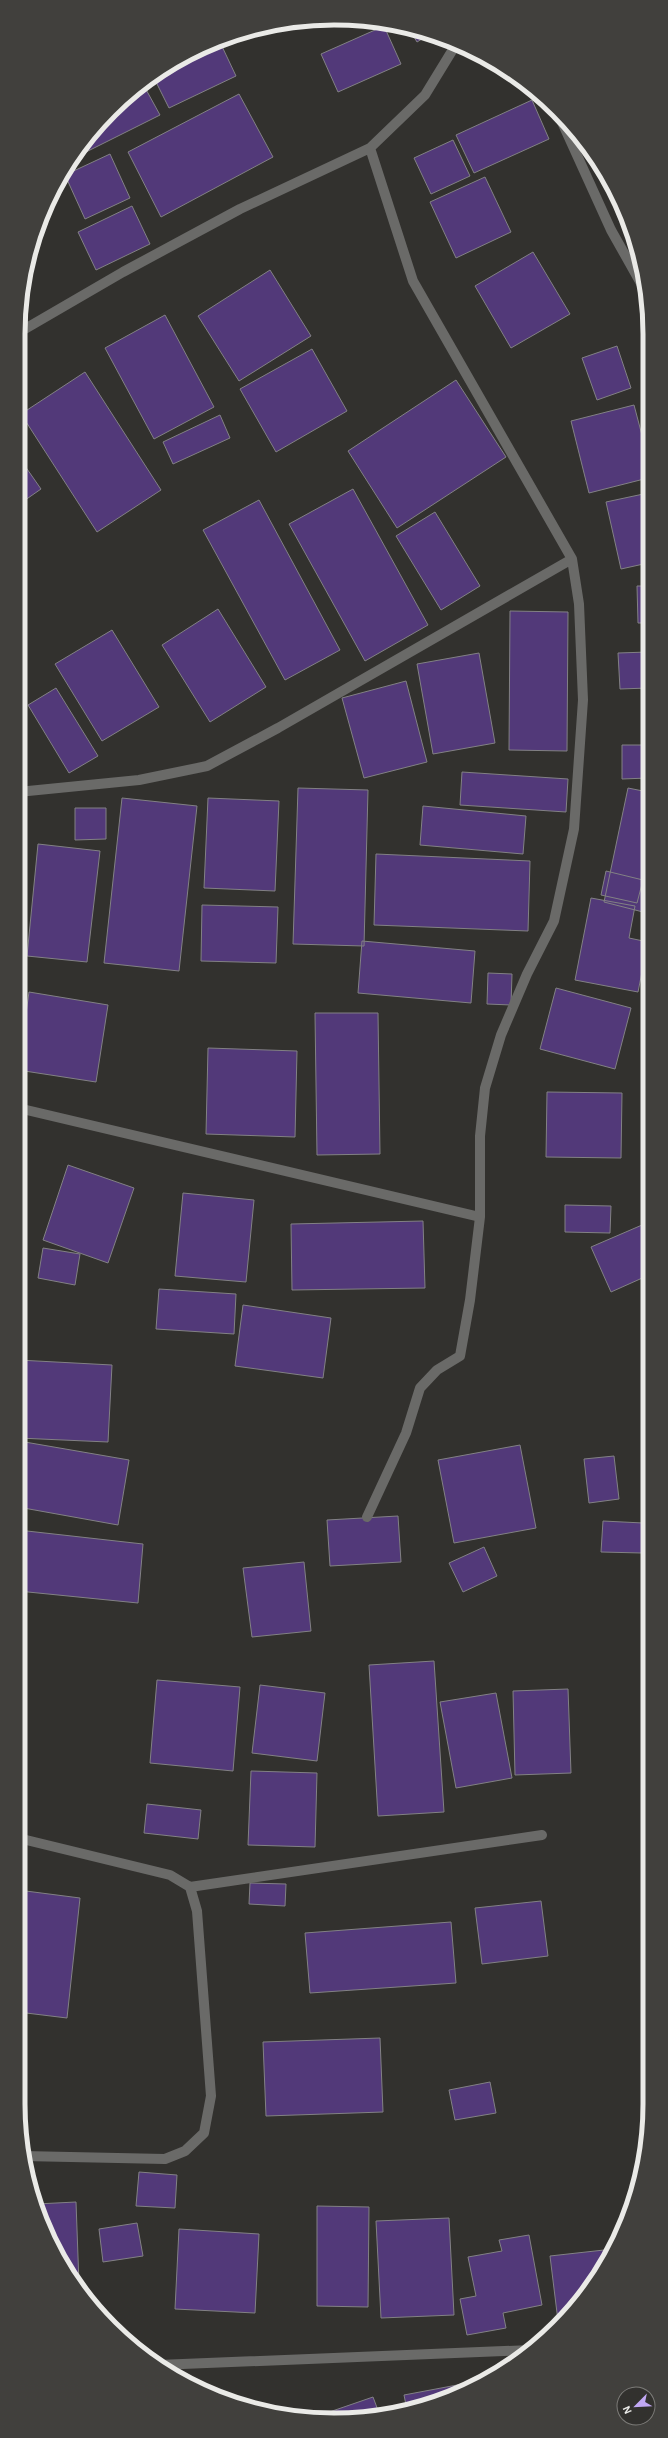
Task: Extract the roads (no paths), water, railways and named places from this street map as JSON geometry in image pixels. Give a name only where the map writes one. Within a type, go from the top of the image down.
[{"type":"street","points":[[25,329],[123,272],[240,209],[370,148],[425,95],[453,49]]},
{"type":"street","points":[[565,129],[611,230],[637,277]]},
{"type":"street","points":[[367,1517],[406,1432],[420,1388],[437,1370],[460,1356],[470,1300],[480,1217],[480,1136],[485,1088],[501,1035],[527,974],[554,921],[574,829],[583,700],[579,604],[572,559],[413,281],[370,148]]},
{"type":"street","points":[[25,791],[139,780],[207,766],[278,728],[572,559]]},
{"type":"street","points":[[25,1110],[480,1217]]},
{"type":"street","points":[[25,1840],[170,1875],[190,1887],[542,1835]]},
{"type":"street","points":[[30,2156],[165,2159],[185,2151],[204,2133],[211,2096],[197,1911],[190,1887]]},
{"type":"street","points":[[168,2365],[520,2350]]}]
